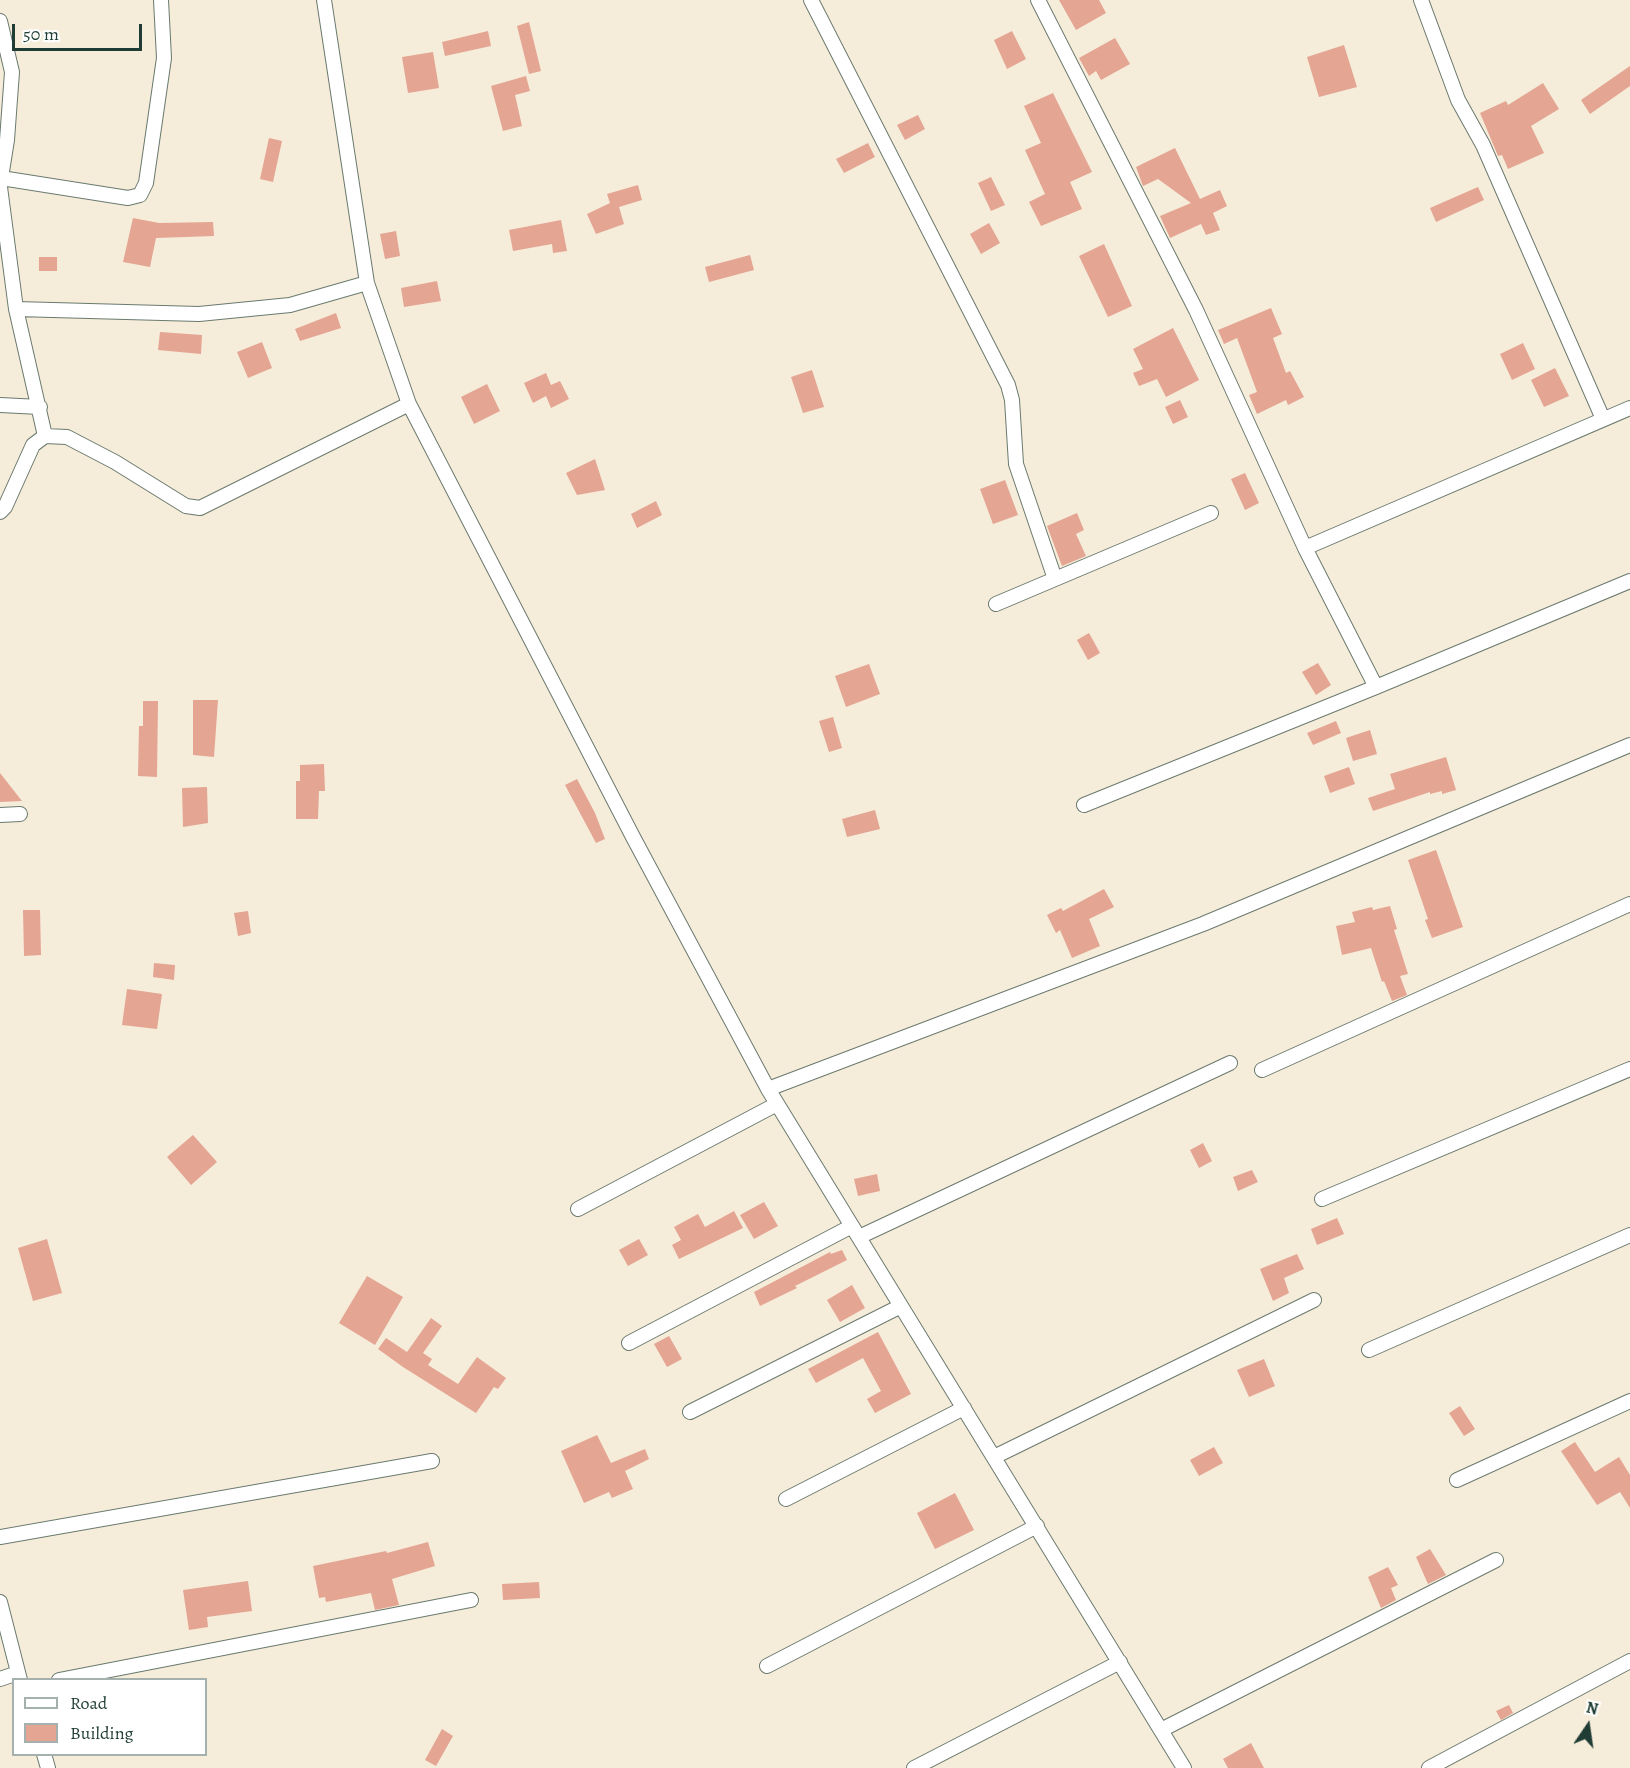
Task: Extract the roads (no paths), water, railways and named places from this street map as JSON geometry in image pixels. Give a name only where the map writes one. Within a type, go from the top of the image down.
[{"type":"street","points":[[0,184],[128,198],[140,195],[146,183],[164,58],[161,0]]},
{"type":"street","points":[[324,0],[367,283],[409,404],[633,837],[768,1089],[1184,1768]]},
{"type":"street","points":[[811,0],[1008,385],[1012,400],[1016,464],[1055,579]]},
{"type":"street","points":[[1038,0],[1196,310],[1305,548],[1376,687]]},
{"type":"street","points":[[1421,0],[1458,99],[1483,145],[1603,419]]},
{"type":"street","points":[[0,21],[12,72],[4,120],[0,184],[5,266],[40,406],[45,436]]},
{"type":"street","points":[[16,309],[199,314],[290,305],[367,283]]},
{"type":"street","points":[[0,512],[5,507],[33,446],[45,436],[67,437],[115,462],[186,506],[200,508],[409,404]]},
{"type":"street","points":[[0,405],[40,406]]},
{"type":"street","points":[[1305,548],[1630,408]]},
{"type":"street","points":[[996,604],[1211,513]]},
{"type":"street","points":[[1084,805],[1630,581]]},
{"type":"street","points":[[768,1089],[1203,924],[1630,745]]},
{"type":"street","points":[[0,815],[20,814]]},
{"type":"street","points":[[1263,1070],[1630,904]]},
{"type":"street","points":[[629,1343],[856,1232],[1230,1062]]},
{"type":"street","points":[[1322,1199],[1630,1069]]},
{"type":"street","points":[[578,1209],[777,1104]]},
{"type":"street","points":[[1369,1350],[1630,1235]]},
{"type":"street","points":[[994,1457],[1314,1300]]},
{"type":"street","points":[[690,1412],[901,1305]]},
{"type":"street","points":[[1457,1480],[1630,1401]]},
{"type":"street","points":[[786,1498],[964,1408]]},
{"type":"street","points":[[0,1537],[432,1461]]},
{"type":"street","points":[[767,1666],[1037,1526]]},
{"type":"street","points":[[1161,1730],[1496,1560]]},
{"type":"street","points":[[69,1678],[471,1600]]},
{"type":"street","points":[[0,1602],[19,1676],[0,1679]]},
{"type":"street","points":[[1429,1768],[1630,1661]]},
{"type":"street","points":[[914,1768],[1120,1662]]}]
